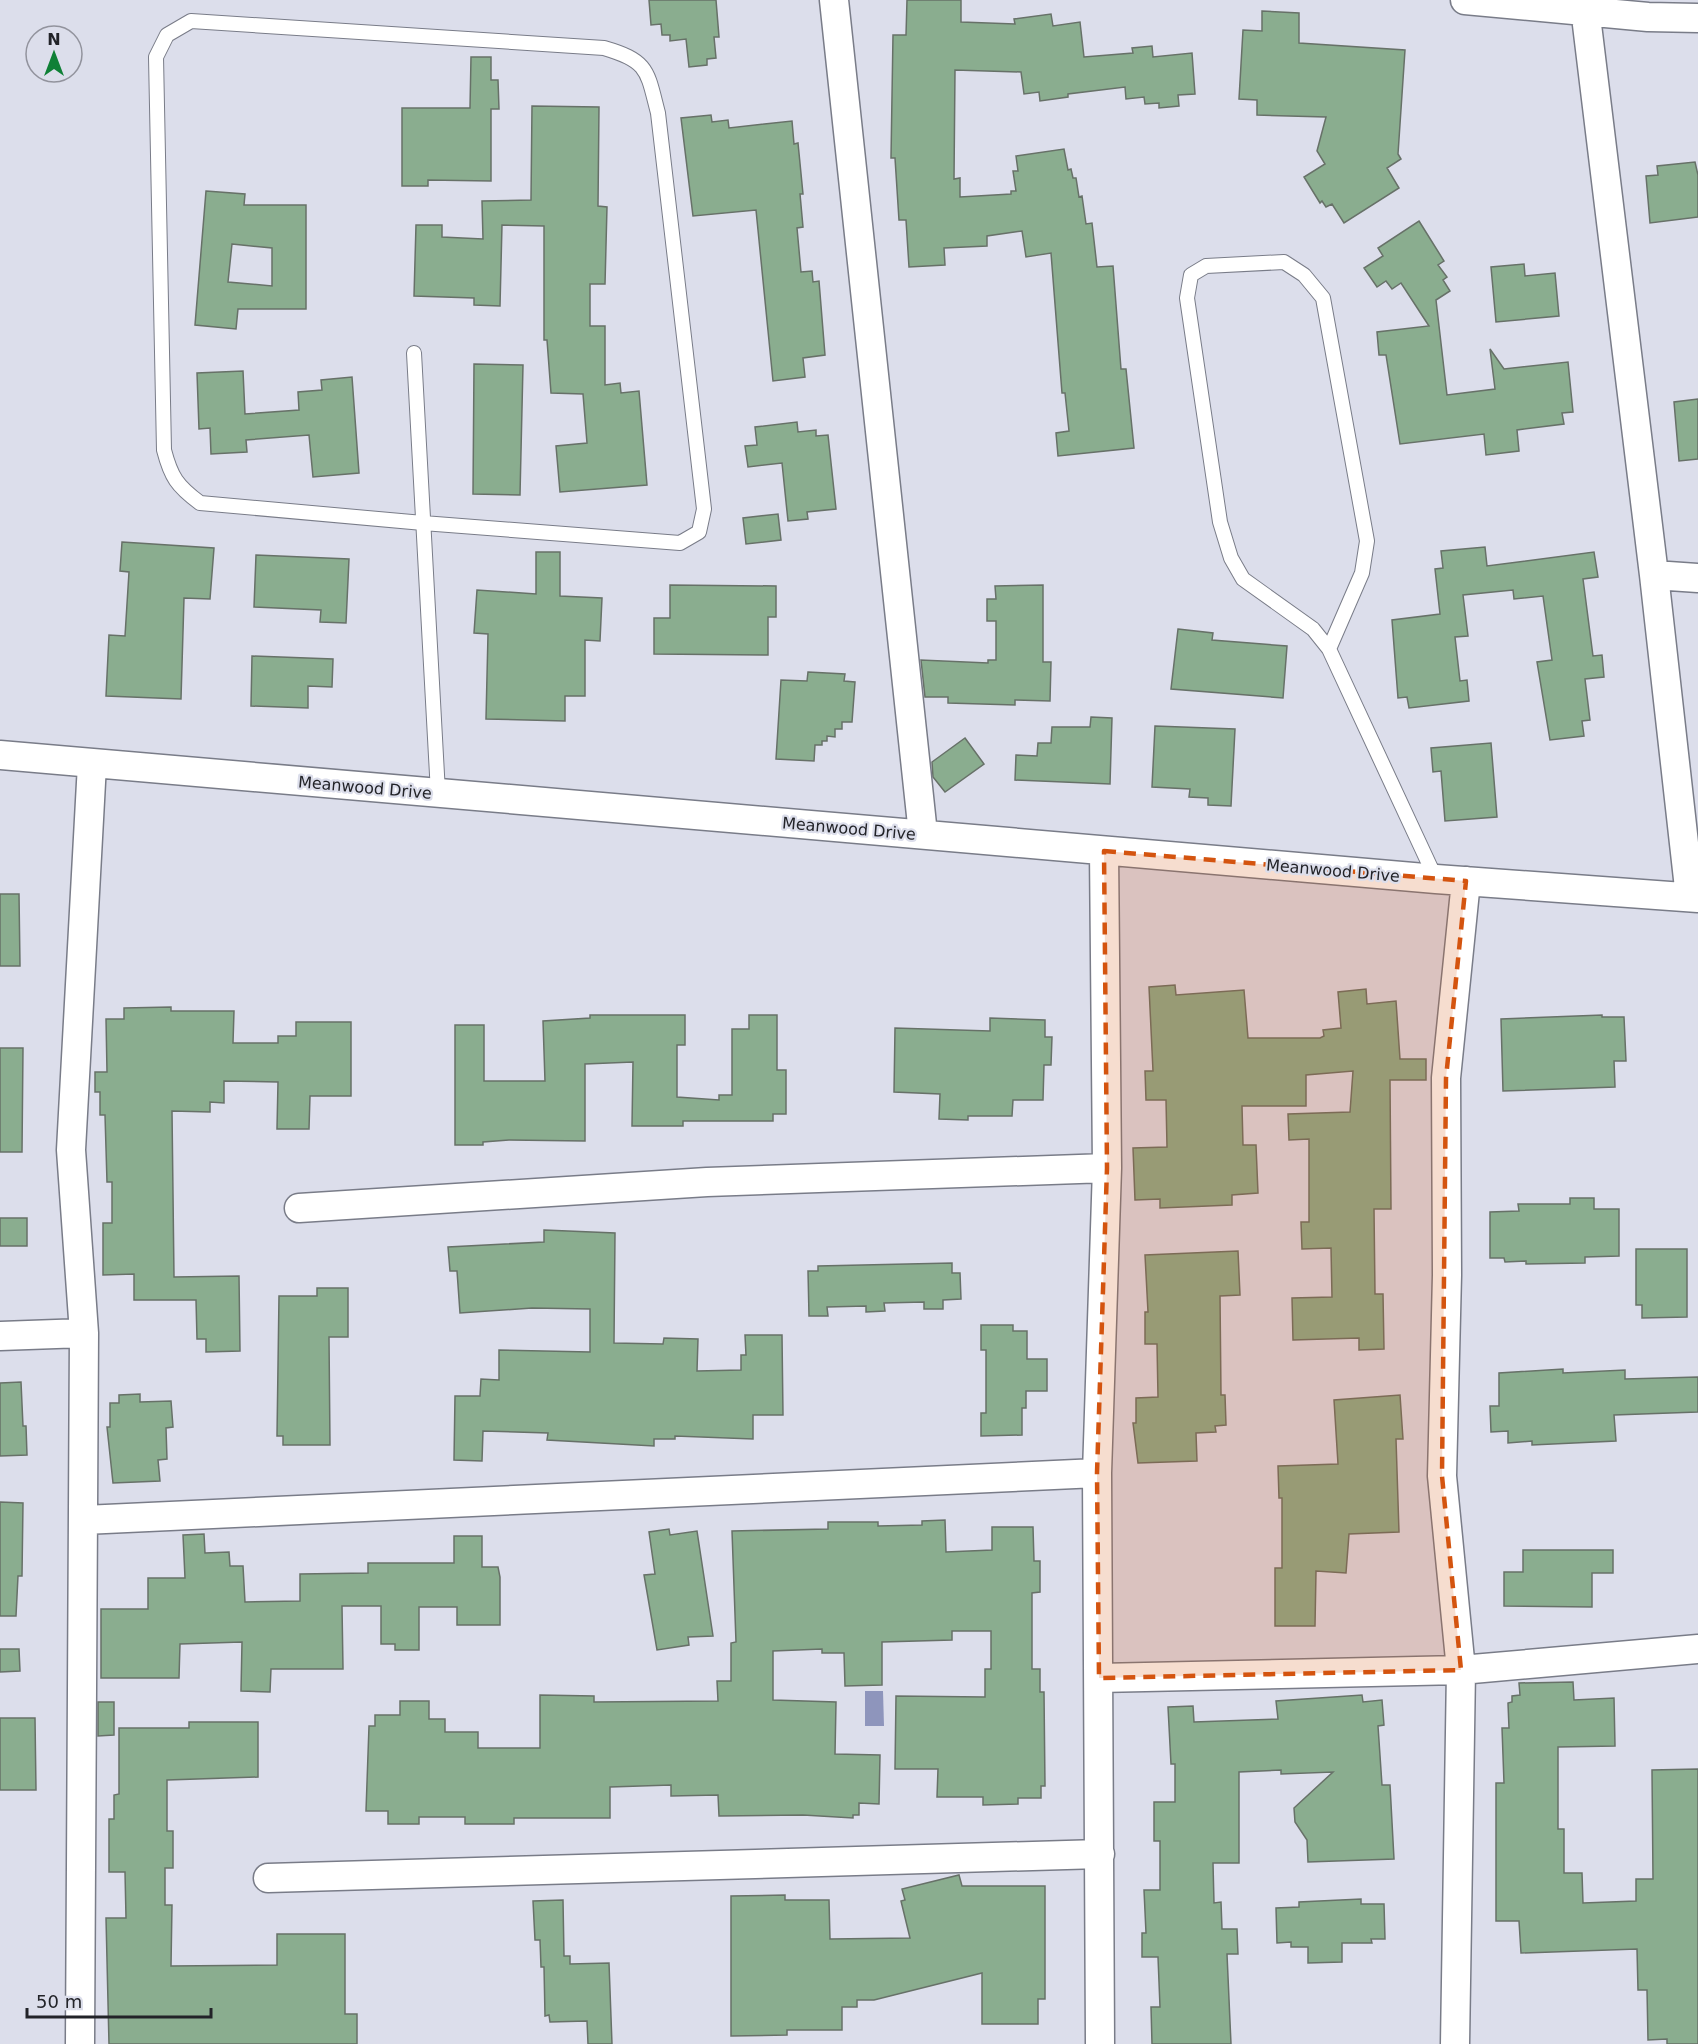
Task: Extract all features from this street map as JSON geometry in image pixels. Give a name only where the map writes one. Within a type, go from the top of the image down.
[{"type":"street","points":[[834,0],[923,834]]},
{"type":"street","points":[[1465,0],[1584,5],[1648,17],[1698,18]]},
{"type":"street","points":[[1584,5],[1694,898]]},
{"type":"street","points":[[1654,575],[1698,578]]},
{"type":"street","name":"Meanwood Drive","points":[[0,755],[1436,879],[1694,898]]},
{"type":"street","points":[[80,2044],[84,1332],[71,1150],[92,764]]},
{"type":"street","points":[[1100,2044],[1097,1473],[1107,1168],[1104,850]]},
{"type":"street","points":[[1455,2044],[1461,1670],[1442,1476],[1447,1275],[1446,1078],[1466,881]]},
{"type":"street","points":[[299,1208],[707,1182],[1107,1168]]},
{"type":"street","points":[[0,1336],[84,1332]]},
{"type":"street","points":[[84,1520],[1097,1473]]},
{"type":"street","points":[[1099,1678],[1461,1670],[1698,1649]]},
{"type":"street","points":[[268,1878],[1100,1854]]},
{"type":"lane","points":[[191,21],[604,48],[631,56],[647,74],[658,113],[704,509],[699,532],[680,543],[423,524],[200,503],[184,491],[170,474],[164,450],[156,57],[167,35],[191,21]]},
{"type":"lane","points":[[1329,649],[1362,573],[1367,541],[1323,298],[1304,275],[1284,262],[1206,266],[1191,275],[1187,298],[1220,522],[1231,558],[1243,579],[1313,629],[1329,649],[1436,879]]},
{"type":"lane","points":[[414,353],[438,793]]},
{"type":"highlighted area","points":[[1104,851],[1466,881],[1446,1078],[1442,1476],[1461,1670],[1099,1678],[1097,1473],[1107,1168]]},
{"type":"water","points":[[865,1691],[883,1691],[884,1726],[865,1726]]},
{"type":"building","points":[[649,0],[716,0],[719,37],[714,37],[716,58],[707,59],[707,65],[689,67],[686,39],[670,41],[670,35],[662,35],[661,24],[651,25]]},
{"type":"building","points":[[907,0],[961,0],[961,22],[1015,24],[1014,19],[1051,14],[1053,26],[1080,22],[1084,57],[1133,53],[1132,48],[1152,46],[1153,57],[1192,53],[1195,94],[1178,95],[1179,106],[1159,108],[1159,103],[1145,104],[1144,97],[1126,99],[1125,87],[1068,94],[1068,97],[1040,101],[1039,92],[1024,94],[1021,72],[955,70],[954,179],[960,178],[960,197],[1011,194],[1011,191],[1016,191],[1013,171],[1018,171],[1016,156],[1064,149],[1068,170],[1071,169],[1073,178],[1076,178],[1079,197],[1082,196],[1086,224],[1092,223],[1097,267],[1113,266],[1121,369],[1126,369],[1134,448],[1058,456],[1056,433],[1069,431],[1065,393],[1062,393],[1051,253],[1026,257],[1022,231],[987,236],[987,246],[944,248],[945,265],[909,267],[906,220],[899,220],[895,158],[891,158],[893,35],[906,35]]},
{"type":"building","points":[[1262,11],[1299,13],[1299,43],[1405,50],[1398,154],[1401,159],[1387,168],[1399,188],[1344,223],[1332,204],[1326,207],[1322,201],[1320,203],[1304,177],[1325,164],[1317,151],[1326,117],[1257,115],[1257,100],[1239,99],[1243,30],[1262,31]]},
{"type":"building","points":[[471,57],[491,57],[491,80],[498,80],[499,109],[491,109],[491,181],[428,180],[428,186],[402,186],[402,108],[470,108]]},
{"type":"building","points":[[532,106],[599,107],[598,206],[607,207],[605,284],[590,284],[590,326],[605,326],[605,385],[620,383],[621,393],[639,391],[647,485],[560,492],[556,446],[587,443],[583,394],[551,393],[547,340],[544,340],[544,226],[502,225],[500,306],[474,305],[474,298],[414,296],[416,225],[442,225],[442,237],[483,239],[482,201],[531,200]]},
{"type":"building","points":[[711,115],[712,122],[728,120],[729,128],[792,121],[794,144],[798,143],[803,194],[800,194],[803,227],[797,228],[801,272],[812,271],[813,282],[819,281],[825,355],[803,358],[805,377],[773,381],[756,210],[693,216],[681,118]]},
{"type":"building","points":[[1695,162],[1698,175],[1698,217],[1650,223],[1646,176],[1658,175],[1657,166]]},
{"type":"building","points":[[206,191],[245,194],[244,205],[306,205],[306,309],[238,309],[236,329],[195,325]],"holes":[[[232,244],[272,248],[272,286],[228,282]]]},
{"type":"building","points":[[1419,221],[1444,261],[1438,265],[1447,277],[1443,280],[1450,291],[1436,300],[1447,395],[1495,389],[1490,349],[1504,369],[1568,362],[1573,412],[1562,413],[1564,424],[1517,430],[1519,451],[1486,455],[1484,434],[1400,444],[1386,355],[1379,355],[1377,332],[1429,326],[1401,283],[1392,289],[1386,281],[1377,287],[1364,268],[1383,256],[1378,248]]},
{"type":"building","points":[[1524,264],[1525,276],[1555,273],[1559,316],[1496,322],[1491,267]]},
{"type":"building","points":[[474,364],[523,365],[520,495],[473,494]]},
{"type":"building","points":[[243,371],[245,414],[299,410],[298,392],[322,390],[321,380],[352,377],[359,473],[313,477],[309,435],[246,440],[247,452],[211,454],[210,428],[199,429],[197,373]]},
{"type":"building","points":[[1698,399],[1698,459],[1679,461],[1674,402]]},
{"type":"building","points":[[797,422],[798,432],[816,430],[816,436],[828,435],[836,509],[807,512],[808,519],[788,521],[782,463],[748,467],[745,446],[757,445],[755,427]]},
{"type":"building","points":[[778,514],[781,540],[746,544],[743,518]]},
{"type":"building","points":[[122,542],[214,548],[210,599],[184,598],[181,699],[106,696],[109,635],[125,636],[129,572],[120,571]]},
{"type":"building","points":[[1485,547],[1487,566],[1594,552],[1598,577],[1583,579],[1593,656],[1602,655],[1604,677],[1585,679],[1590,720],[1582,721],[1584,736],[1550,740],[1537,662],[1552,660],[1543,596],[1514,599],[1513,590],[1463,595],[1468,636],[1455,637],[1460,681],[1467,680],[1469,701],[1409,708],[1407,697],[1398,698],[1392,620],[1440,614],[1435,569],[1443,568],[1441,551]]},
{"type":"building","points":[[536,552],[560,552],[560,596],[602,598],[600,641],[585,640],[585,696],[565,696],[565,721],[486,719],[488,634],[474,633],[477,590],[536,594]]},
{"type":"building","points":[[256,555],[349,559],[346,623],[320,622],[321,610],[254,607]]},
{"type":"building","points":[[670,585],[776,586],[776,617],[768,617],[768,655],[654,654],[654,618],[670,618]]},
{"type":"building","points":[[1043,585],[1043,662],[1051,662],[1050,701],[1015,700],[1015,705],[948,703],[948,697],[925,697],[921,660],[988,663],[988,660],[996,660],[996,621],[987,621],[987,599],[996,599],[995,586]]},
{"type":"building","points":[[1178,629],[1213,633],[1212,640],[1287,646],[1283,698],[1171,689]]},
{"type":"building","points":[[252,656],[333,659],[332,687],[308,686],[308,708],[251,706]]},
{"type":"building","points":[[808,672],[845,674],[844,681],[855,682],[852,722],[842,722],[842,729],[835,729],[835,737],[827,736],[827,741],[822,741],[822,745],[815,745],[814,761],[776,759],[781,680],[807,681]]},
{"type":"building","points":[[1091,717],[1112,718],[1110,784],[1015,780],[1016,755],[1037,756],[1038,743],[1051,743],[1052,727],[1090,727]]},
{"type":"building","points":[[1155,726],[1235,729],[1231,806],[1208,805],[1208,798],[1189,797],[1190,789],[1152,787]]},
{"type":"building","points":[[965,738],[984,764],[945,792],[933,777],[932,762]]},
{"type":"building","points":[[1491,743],[1497,817],[1445,821],[1441,771],[1433,772],[1431,748]]},
{"type":"building","points":[[0,894],[19,894],[20,966],[0,966]]},
{"type":"building","points":[[1175,985],[1176,995],[1244,990],[1248,1038],[1320,1038],[1324,1036],[1323,1030],[1341,1028],[1338,992],[1366,989],[1367,1004],[1396,1001],[1400,1059],[1426,1059],[1426,1080],[1390,1080],[1391,1209],[1374,1209],[1375,1294],[1383,1294],[1384,1349],[1359,1350],[1359,1338],[1293,1340],[1292,1298],[1332,1297],[1331,1248],[1302,1249],[1301,1222],[1309,1222],[1309,1139],[1289,1140],[1288,1114],[1350,1112],[1353,1071],[1306,1075],[1306,1106],[1242,1106],[1243,1145],[1256,1145],[1258,1193],[1232,1195],[1232,1205],[1160,1208],[1160,1199],[1135,1200],[1133,1148],[1167,1147],[1166,1100],[1146,1100],[1145,1071],[1153,1071],[1149,987]]},
{"type":"building","points":[[171,1007],[171,1011],[234,1011],[233,1043],[278,1043],[278,1036],[296,1036],[296,1022],[351,1022],[351,1096],[310,1096],[309,1129],[277,1129],[278,1082],[224,1081],[224,1103],[210,1102],[210,1112],[172,1111],[174,1277],[239,1276],[240,1351],[206,1352],[206,1339],[197,1339],[196,1300],[134,1300],[134,1274],[103,1275],[103,1223],[112,1223],[112,1182],[107,1182],[105,1115],[100,1115],[100,1092],[95,1092],[95,1072],[107,1072],[106,1019],[124,1019],[124,1008]]},
{"type":"building","points":[[590,1015],[685,1015],[685,1045],[677,1045],[677,1097],[719,1100],[719,1095],[732,1095],[732,1029],[749,1029],[749,1015],[777,1015],[777,1070],[786,1070],[786,1114],[773,1114],[773,1121],[683,1121],[683,1126],[632,1126],[633,1062],[585,1064],[585,1141],[509,1140],[483,1142],[483,1145],[455,1145],[455,1025],[484,1025],[484,1081],[545,1081],[543,1021],[590,1018]]},
{"type":"building","points":[[1602,1015],[1602,1017],[1624,1017],[1626,1061],[1614,1061],[1615,1087],[1503,1091],[1501,1019]]},
{"type":"building","points":[[990,1018],[1045,1020],[1045,1037],[1052,1037],[1051,1065],[1044,1065],[1043,1100],[1013,1100],[1012,1116],[968,1116],[968,1120],[939,1119],[940,1094],[894,1092],[895,1028],[990,1031]]},
{"type":"building","points":[[0,1048],[23,1048],[22,1152],[0,1152]]},
{"type":"building","points":[[1570,1198],[1594,1198],[1594,1209],[1619,1209],[1619,1256],[1585,1257],[1585,1263],[1526,1264],[1526,1261],[1505,1262],[1504,1258],[1490,1258],[1490,1212],[1519,1211],[1518,1204],[1570,1204]]},
{"type":"building","points":[[0,1218],[27,1218],[27,1246],[0,1246]]},
{"type":"building","points":[[544,1230],[615,1233],[614,1343],[663,1344],[664,1338],[698,1339],[697,1371],[741,1370],[741,1355],[746,1355],[745,1335],[782,1335],[783,1415],[753,1415],[753,1439],[675,1436],[675,1439],[654,1439],[654,1446],[547,1440],[548,1433],[483,1431],[482,1461],[454,1460],[455,1396],[480,1396],[481,1379],[499,1380],[499,1350],[590,1352],[590,1309],[532,1308],[460,1313],[457,1271],[450,1271],[448,1247],[544,1242]]},
{"type":"building","points":[[1636,1249],[1687,1249],[1687,1317],[1642,1318],[1642,1305],[1636,1305]]},
{"type":"building","points":[[1238,1251],[1240,1295],[1220,1296],[1221,1395],[1225,1395],[1226,1425],[1215,1426],[1216,1432],[1196,1433],[1197,1461],[1138,1463],[1133,1423],[1136,1423],[1136,1398],[1158,1397],[1157,1344],[1145,1344],[1145,1312],[1148,1312],[1145,1255]]},
{"type":"building","points":[[952,1263],[952,1273],[960,1273],[961,1299],[943,1300],[943,1309],[924,1309],[924,1302],[884,1303],[885,1311],[866,1312],[866,1306],[827,1307],[828,1316],[809,1316],[808,1271],[818,1271],[818,1266]]},
{"type":"building","points":[[317,1288],[348,1288],[348,1337],[329,1337],[330,1445],[283,1445],[283,1436],[277,1436],[279,1296],[317,1296]]},
{"type":"building","points":[[981,1325],[1013,1325],[1013,1331],[1027,1331],[1027,1359],[1047,1359],[1047,1391],[1026,1391],[1026,1408],[1022,1408],[1022,1435],[981,1436],[981,1413],[986,1413],[986,1350],[981,1350]]},
{"type":"building","points":[[1563,1369],[1563,1373],[1625,1370],[1625,1379],[1698,1377],[1698,1412],[1614,1415],[1616,1441],[1532,1445],[1532,1441],[1508,1443],[1508,1431],[1491,1432],[1490,1406],[1499,1406],[1499,1373]]},
{"type":"building","points":[[21,1382],[27,1455],[0,1456],[0,1383]]},
{"type":"building","points":[[140,1394],[140,1402],[171,1401],[173,1427],[166,1428],[167,1459],[158,1460],[160,1481],[113,1483],[107,1427],[110,1427],[110,1403],[119,1403],[119,1395]]},
{"type":"building","points":[[1400,1395],[1403,1439],[1396,1439],[1399,1532],[1349,1534],[1346,1573],[1316,1571],[1315,1626],[1275,1626],[1275,1568],[1282,1568],[1282,1498],[1279,1498],[1278,1466],[1338,1464],[1334,1400]]},
{"type":"building","points":[[0,1502],[23,1503],[22,1576],[18,1576],[16,1616],[0,1616]]},
{"type":"building","points":[[945,1520],[946,1552],[992,1550],[992,1527],[1033,1527],[1034,1561],[1040,1561],[1040,1592],[1032,1593],[1032,1669],[1040,1669],[1040,1692],[1044,1692],[1045,1786],[1041,1786],[1041,1798],[1018,1798],[1018,1804],[983,1805],[983,1797],[937,1797],[938,1769],[895,1769],[896,1696],[985,1697],[985,1669],[991,1669],[991,1631],[952,1631],[952,1640],[882,1642],[882,1685],[845,1686],[844,1653],[822,1653],[822,1649],[773,1651],[773,1700],[836,1702],[835,1754],[880,1755],[879,1804],[859,1803],[859,1815],[853,1815],[853,1818],[803,1815],[719,1816],[718,1795],[671,1796],[671,1785],[610,1787],[610,1818],[514,1818],[514,1824],[465,1824],[465,1817],[419,1817],[419,1824],[388,1824],[388,1811],[366,1811],[369,1726],[375,1726],[375,1715],[400,1715],[400,1701],[429,1701],[429,1719],[445,1719],[445,1732],[478,1732],[478,1748],[540,1748],[540,1695],[594,1696],[594,1702],[718,1701],[717,1681],[731,1681],[731,1643],[736,1642],[732,1531],[828,1529],[828,1522],[878,1522],[878,1526],[922,1525],[922,1521]]},
{"type":"building","points":[[669,1529],[670,1535],[697,1531],[713,1636],[688,1637],[689,1645],[657,1650],[644,1575],[655,1574],[649,1532]]},
{"type":"building","points":[[204,1534],[205,1553],[229,1552],[230,1566],[243,1566],[245,1602],[300,1601],[300,1574],[368,1573],[368,1563],[454,1563],[454,1536],[482,1536],[482,1567],[498,1567],[500,1625],[457,1625],[457,1607],[419,1607],[419,1650],[395,1650],[395,1644],[381,1644],[381,1606],[342,1606],[343,1669],[271,1669],[270,1692],[241,1691],[242,1642],[180,1644],[179,1678],[101,1678],[101,1609],[148,1609],[148,1578],[185,1578],[183,1535]]},
{"type":"building","points":[[1523,1550],[1613,1550],[1613,1573],[1592,1573],[1592,1607],[1504,1606],[1504,1572],[1523,1572]]},
{"type":"building","points":[[0,1649],[19,1649],[20,1671],[0,1672]]},
{"type":"building","points":[[1573,1682],[1574,1700],[1614,1698],[1615,1746],[1558,1747],[1558,1829],[1564,1829],[1564,1873],[1582,1873],[1583,1903],[1636,1901],[1636,1879],[1653,1879],[1652,1770],[1698,1769],[1698,2044],[1667,2044],[1667,2039],[1648,2040],[1647,1990],[1638,1990],[1637,1949],[1521,1953],[1519,1921],[1496,1921],[1496,1783],[1504,1783],[1502,1728],[1509,1728],[1508,1703],[1512,1702],[1512,1696],[1520,1695],[1519,1683]]},
{"type":"building","points":[[1362,1695],[1363,1702],[1382,1700],[1384,1725],[1378,1726],[1382,1785],[1390,1785],[1394,1859],[1308,1862],[1307,1840],[1295,1822],[1294,1808],[1333,1772],[1281,1774],[1281,1770],[1239,1772],[1239,1863],[1213,1863],[1214,1903],[1221,1902],[1222,1929],[1237,1929],[1238,1954],[1227,1954],[1231,2044],[1152,2044],[1151,2007],[1160,2007],[1158,1957],[1142,1957],[1142,1933],[1146,1933],[1144,1890],[1160,1890],[1160,1841],[1154,1841],[1154,1802],[1175,1802],[1175,1764],[1171,1764],[1168,1707],[1193,1706],[1194,1722],[1278,1719],[1276,1701]]},
{"type":"building","points":[[98,1702],[114,1702],[114,1735],[98,1736]]},
{"type":"building","points":[[0,1718],[35,1718],[36,1790],[0,1790]]},
{"type":"building","points":[[189,1722],[258,1722],[258,1777],[167,1780],[167,1831],[173,1831],[173,1868],[165,1868],[165,1905],[172,1905],[171,1966],[277,1965],[277,1934],[345,1934],[345,2014],[357,2014],[357,2044],[109,2044],[106,1918],[126,1918],[125,1872],[109,1872],[109,1819],[114,1819],[114,1795],[119,1794],[119,1728],[189,1728]]},
{"type":"building","points":[[959,1875],[962,1886],[1045,1886],[1045,1999],[1038,1999],[1038,2024],[982,2024],[982,1973],[874,2000],[857,2000],[857,2007],[842,2007],[842,2030],[787,2030],[787,2035],[731,2036],[731,1896],[785,1895],[785,1900],[829,1900],[830,1939],[910,1938],[901,1901],[905,1900],[902,1889]]},
{"type":"building","points":[[1361,1899],[1361,1904],[1384,1904],[1385,1939],[1371,1939],[1372,1943],[1342,1943],[1342,1962],[1308,1963],[1308,1947],[1291,1947],[1291,1942],[1277,1943],[1276,1908],[1299,1907],[1299,1902]]},
{"type":"building","points":[[563,1900],[564,1956],[570,1956],[570,1964],[609,1963],[612,2044],[588,2044],[587,2021],[550,2022],[549,2015],[545,2016],[544,1967],[541,1967],[540,1940],[535,1940],[533,1901]]}]
